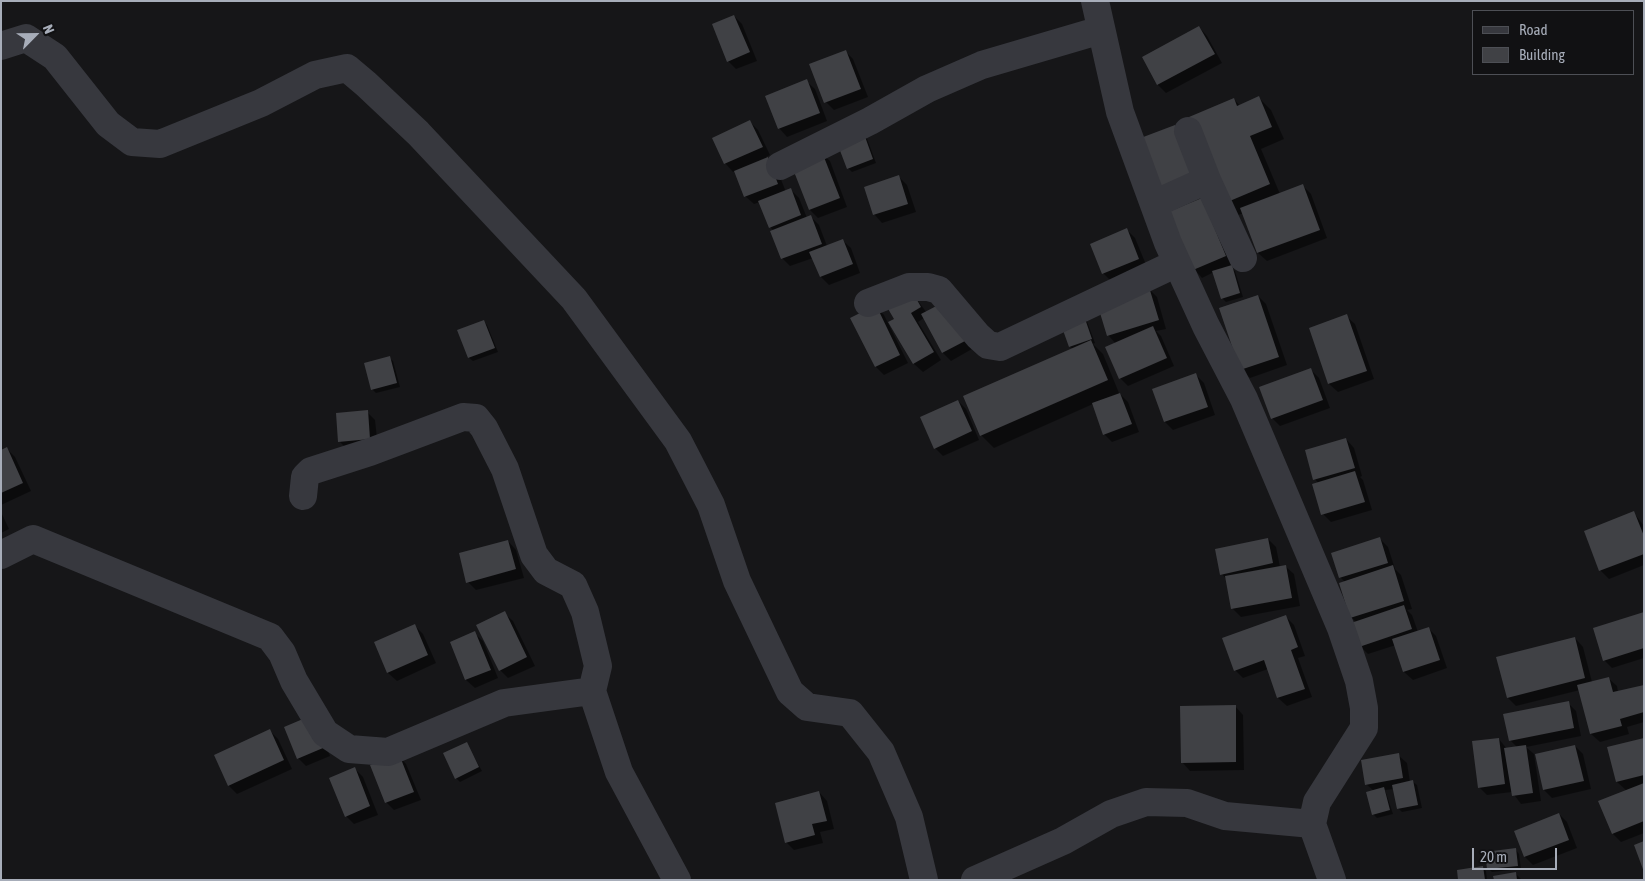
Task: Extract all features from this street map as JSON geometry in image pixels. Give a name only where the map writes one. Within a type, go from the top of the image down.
[{"type":"street","points":[[1096,1],[1120,112],[1154,204],[1177,263],[1206,326],[1252,417],[1341,628],[1359,681],[1364,708],[1364,728],[1317,802],[1312,824],[1332,880]]},
{"type":"street","points":[[780,166],[870,121],[927,89],[982,65],[1101,30]]},
{"type":"street","points":[[1,46],[26,38],[55,57],[108,124],[132,142],[160,144],[261,103],[315,75],[347,68],[366,84],[418,133],[574,299],[672,434],[711,505],[737,581],[790,692],[807,707],[850,713],[881,752],[909,817],[924,880]]},
{"type":"street","points":[[1188,131],[1243,258]]},
{"type":"street","points":[[1154,204],[1208,180]]},
{"type":"street","points":[[868,303],[909,287],[939,290],[978,336],[988,345],[1000,346],[1177,263]]},
{"type":"street","points":[[303,496],[305,478],[311,471],[370,452],[463,417],[476,418],[484,428],[505,469],[534,554],[546,571],[574,585],[585,612],[598,666],[592,691],[619,772],[677,880]]},
{"type":"street","points":[[1,555],[33,540],[270,637],[282,653],[294,681],[325,733],[349,749],[388,752],[504,702],[592,691]]},
{"type":"street","points":[[975,880],[1063,841],[1111,814],[1146,802],[1186,804],[1225,816],[1312,824]]},
{"type":"building","points":[[734,15],[750,52],[727,62],[712,24]]},
{"type":"building","points":[[1199,26],[1215,54],[1157,85],[1142,57]]},
{"type":"building","points":[[846,50],[861,89],[824,103],[809,64]]},
{"type":"building","points":[[807,79],[820,113],[778,129],[765,96]]},
{"type":"building","points":[[1259,96],[1272,127],[1250,136],[1270,184],[1225,203],[1189,117],[1234,98],[1237,106]]},
{"type":"building","points":[[750,120],[763,147],[724,164],[712,138]]},
{"type":"building","points":[[1175,125],[1194,176],[1157,190],[1138,139]]},
{"type":"building","points":[[863,131],[873,159],[847,169],[836,140]]},
{"type":"building","points":[[822,152],[840,198],[809,210],[791,164]]},
{"type":"building","points":[[768,157],[778,184],[744,197],[734,171]]},
{"type":"building","points":[[899,175],[908,204],[873,215],[864,187]]},
{"type":"building","points":[[1303,184],[1320,230],[1257,253],[1240,208]]},
{"type":"building","points":[[791,188],[801,215],[769,228],[758,201]]},
{"type":"building","points":[[1202,198],[1226,256],[1193,270],[1168,212]]},
{"type":"building","points":[[811,215],[822,244],[781,259],[770,231]]},
{"type":"building","points":[[1127,228],[1139,259],[1102,274],[1090,244]]},
{"type":"building","points":[[843,239],[853,264],[820,277],[809,252]]},
{"type":"building","points":[[1232,265],[1240,293],[1221,299],[1212,271]]},
{"type":"building","points":[[1149,287],[1159,320],[1107,336],[1097,303]]},
{"type":"building","points":[[912,291],[921,307],[911,313],[934,352],[913,364],[888,322],[894,319],[887,307]]},
{"type":"building","points":[[1258,295],[1279,357],[1240,370],[1219,308]]},
{"type":"building","points":[[944,302],[965,341],[942,353],[921,314]]},
{"type":"building","points":[[876,305],[900,355],[875,367],[850,318]]},
{"type":"building","points":[[1082,310],[1092,339],[1069,347],[1059,319]]},
{"type":"building","points":[[1347,314],[1367,371],[1328,384],[1309,328]]},
{"type":"building","points":[[484,320],[495,348],[468,358],[457,330]]},
{"type":"building","points":[[1153,326],[1167,358],[1119,379],[1105,347]]},
{"type":"building","points":[[1091,340],[1108,380],[980,436],[963,396]]},
{"type":"building","points":[[390,356],[397,383],[371,390],[364,363]]},
{"type":"building","points":[[1311,368],[1323,400],[1271,419],[1259,387]]},
{"type":"building","points":[[1196,373],[1208,407],[1164,422],[1152,389]]},
{"type":"building","points":[[1120,393],[1132,424],[1103,435],[1092,403]]},
{"type":"building","points":[[958,400],[972,431],[934,449],[920,417]]},
{"type":"building","points":[[368,410],[370,439],[338,442],[336,413]]},
{"type":"building","points":[[1346,438],[1355,468],[1313,480],[1305,450]]},
{"type":"building","points":[[7,447],[23,483],[1,493],[1,450]]},
{"type":"building","points":[[1355,471],[1365,502],[1321,515],[1312,484]]},
{"type":"building","points":[[1634,511],[1644,536],[1644,554],[1599,571],[1584,531]]},
{"type":"building","points":[[1380,537],[1388,563],[1339,578],[1331,553]]},
{"type":"building","points":[[1268,538],[1273,563],[1220,575],[1215,549]]},
{"type":"building","points":[[508,540],[516,569],[466,583],[459,553]]},
{"type":"building","points":[[1286,565],[1292,598],[1231,609],[1225,576]]},
{"type":"building","points":[[1393,565],[1404,601],[1350,618],[1339,583]]},
{"type":"building","points":[[1404,605],[1412,629],[1359,647],[1351,623]]},
{"type":"building","points":[[505,611],[527,657],[499,671],[476,625]]},
{"type":"building","points":[[1644,612],[1644,648],[1603,661],[1593,628]]},
{"type":"building","points":[[1286,615],[1298,647],[1291,650],[1305,689],[1277,698],[1264,660],[1234,671],[1222,638]]},
{"type":"building","points":[[415,624],[428,655],[387,673],[374,642]]},
{"type":"building","points":[[1429,627],[1440,660],[1403,672],[1392,639]]},
{"type":"building","points":[[475,631],[491,670],[465,680],[450,642]]},
{"type":"building","points":[[1575,637],[1585,678],[1507,698],[1496,657]]},
{"type":"building","points":[[1609,677],[1613,692],[1644,685],[1644,712],[1620,719],[1622,726],[1590,734],[1577,685]]},
{"type":"building","points":[[1569,701],[1574,728],[1509,741],[1503,714]]},
{"type":"building","points":[[1236,705],[1236,762],[1181,763],[1180,706]]},
{"type":"building","points":[[310,716],[323,748],[297,759],[284,727]]},
{"type":"building","points":[[270,729],[284,760],[228,786],[214,755]]},
{"type":"building","points":[[1499,738],[1505,784],[1478,788],[1472,741]]},
{"type":"building","points":[[1644,738],[1644,775],[1616,782],[1607,747]]},
{"type":"building","points":[[467,742],[479,767],[455,779],[443,753]]},
{"type":"building","points":[[1526,745],[1533,793],[1512,796],[1504,748]]},
{"type":"building","points":[[1575,745],[1584,781],[1543,790],[1535,754]]},
{"type":"building","points":[[1399,753],[1403,778],[1365,785],[1361,760]]},
{"type":"building","points":[[399,754],[414,792],[385,803],[370,765]]},
{"type":"building","points":[[355,767],[370,806],[345,817],[329,778]]},
{"type":"building","points":[[1413,780],[1418,805],[1397,809],[1392,785]]},
{"type":"building","points":[[1644,783],[1644,821],[1612,834],[1598,801]]},
{"type":"building","points":[[1384,787],[1390,810],[1372,815],[1366,792]]},
{"type":"building","points":[[819,791],[827,821],[812,824],[815,835],[785,843],[775,803]]},
{"type":"building","points":[[1559,813],[1569,840],[1524,857],[1514,831]]},
{"type":"building","points":[[1644,841],[1644,872],[1634,845]]},
{"type":"building","points":[[1516,848],[1518,866],[1487,869],[1485,852]]},
{"type":"building","points":[[1483,866],[1485,880],[1458,880],[1457,870]]},
{"type":"building","points":[[1516,872],[1517,880],[1494,880],[1493,876]]}]
